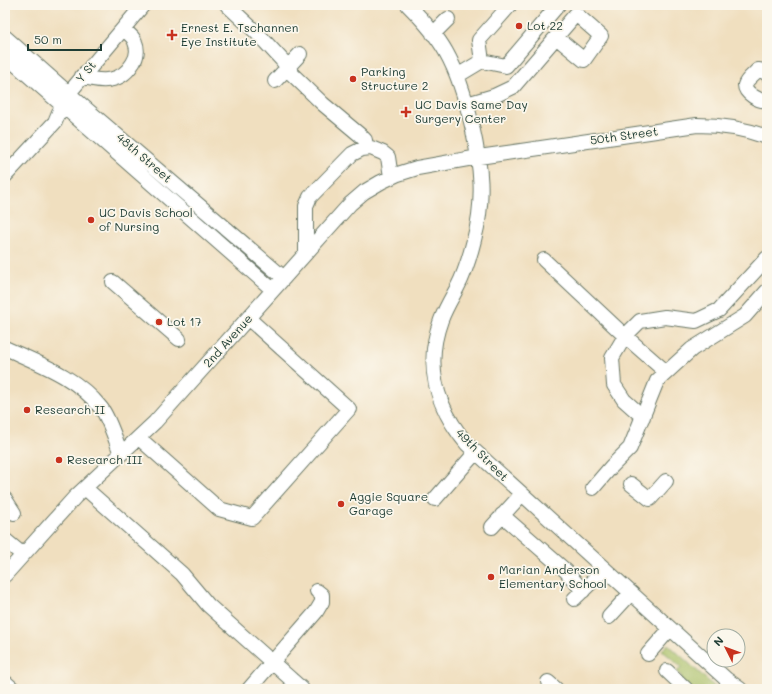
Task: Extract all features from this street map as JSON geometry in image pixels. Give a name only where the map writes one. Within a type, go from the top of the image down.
[{"type":"street","name":"Y St","points":[[5,176],[55,122],[65,99],[82,76],[143,5]]},
{"type":"street","points":[[228,5],[258,33],[293,75],[323,104],[365,140],[366,148]]},
{"type":"street","name":"49th Street","points":[[408,5],[420,17],[445,51],[457,76],[467,104],[479,157],[481,194],[475,238],[464,273],[441,320],[434,346],[434,364],[439,397],[448,417],[457,431],[476,452],[670,629],[726,679],[740,689]]},
{"type":"street","points":[[482,61],[479,40],[510,5]]},
{"type":"street","points":[[457,76],[482,61],[506,66],[558,5]]},
{"type":"street","points":[[433,34],[448,19]]},
{"type":"street","points":[[82,76],[96,81],[114,79],[128,72],[137,57],[135,42],[123,29]]},
{"type":"street","name":"48th Street","points":[[5,37],[65,99],[273,290]]},
{"type":"street","points":[[467,104],[494,96],[513,87],[556,37]]},
{"type":"street","points":[[275,81],[300,54]]},
{"type":"street","name":"48th Street","points":[[5,55],[65,99],[284,278]]},
{"type":"street","points":[[767,74],[764,71],[758,70],[746,85],[746,88],[755,97],[760,100],[767,100]]},
{"type":"street","name":"50th Street","points":[[479,157],[697,125],[734,127],[749,130],[767,137]]},
{"type":"street","points":[[306,253],[306,206],[310,197],[352,154],[366,148],[378,150],[388,157],[391,177]]},
{"type":"street","name":"2nd Avenue","points":[[5,575],[85,488],[155,422],[350,204],[364,192],[391,177],[417,168],[479,157]]},
{"type":"street","points":[[643,417],[624,400],[614,385],[612,358],[625,336],[640,321],[665,317],[696,321],[719,310],[767,258]]},
{"type":"street","points":[[544,260],[625,336],[666,372]]},
{"type":"street","points":[[113,282],[179,339]]},
{"type":"street","points":[[593,488],[611,466],[630,448],[657,381],[692,348],[744,316],[767,291]]},
{"type":"street","points":[[139,438],[219,509],[252,518],[349,409],[248,318]]},
{"type":"street","points":[[5,348],[48,367],[78,385],[102,409],[122,454]]},
{"type":"street","points":[[435,499],[476,452]]},
{"type":"street","points":[[631,484],[650,499],[666,481]]},
{"type":"street","points":[[85,488],[182,574],[208,605],[272,662],[296,687]]},
{"type":"street","points":[[492,527],[522,494]]},
{"type":"street","points":[[5,499],[14,514]]},
{"type":"street","points":[[502,515],[566,571],[578,595],[605,569]]},
{"type":"street","points":[[5,540],[23,555]]},
{"type":"street","points":[[249,689],[316,612],[322,602],[322,595],[317,591]]},
{"type":"street","points":[[609,617],[631,593]]},
{"type":"street","points":[[648,654],[670,629]]},
{"type":"street","points":[[667,671],[686,689]]},
{"type":"street","points":[[5,682],[13,689]]},
{"type":"green space","points":[[668,644],[717,689],[671,689],[682,677],[677,672],[681,667],[662,650]]},
{"type":"place","name":"Lot 22","points":[[519,26]]},
{"type":"place","name":"Ernest E. Tschannen Eye Institute","points":[[172,35]]},
{"type":"place","name":"Parking Structure 2","points":[[353,79]]},
{"type":"place","name":"UC Davis Same Day Surgery Center","points":[[406,112]]},
{"type":"place","name":"UC Davis School of Nursing","points":[[91,220]]},
{"type":"place","name":"Lot 17","points":[[159,322]]},
{"type":"place","name":"Research II","points":[[27,410]]},
{"type":"place","name":"Research III","points":[[59,460]]},
{"type":"place","name":"Aggie Square Garage","points":[[341,504]]},
{"type":"place","name":"Marian Anderson Elementary School","points":[[491,577]]}]
